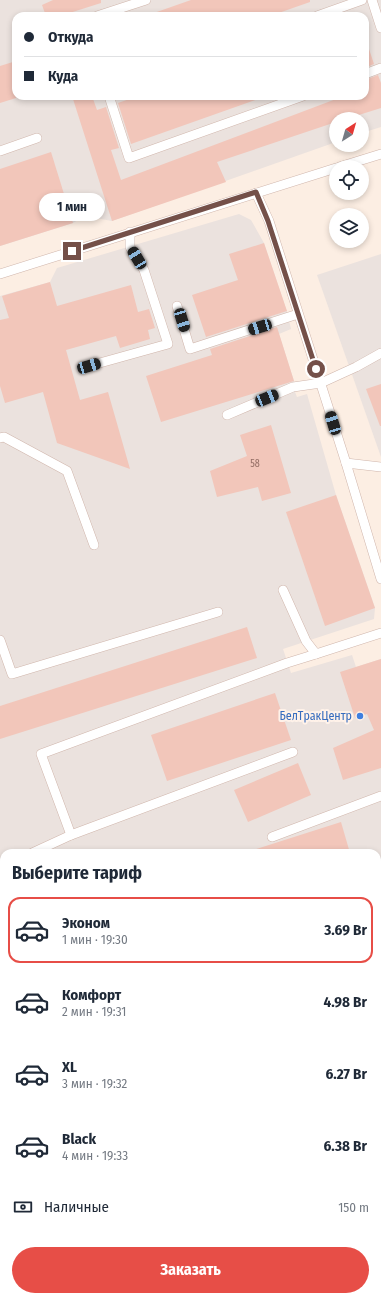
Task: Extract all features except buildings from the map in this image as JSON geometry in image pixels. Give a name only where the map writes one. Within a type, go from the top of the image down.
[{"type":"lane","points":[[109,12],[146,0]]},
{"type":"lane","points":[[328,12],[362,0]]},
{"type":"lane","points":[[372,0],[381,28]]},
{"type":"lane","points":[[369,72],[381,68]]},
{"type":"lane","points":[[110,100],[129,158],[292,100]]},
{"type":"lane","points":[[0,150],[37,138]]},
{"type":"lane","points":[[361,160],[381,154]]},
{"type":"lane","points":[[0,274],[329,169]]},
{"type":"lane","points":[[256,192],[268,221],[346,463],[381,579]]},
{"type":"lane","points":[[89,366],[168,344],[144,270],[130,247],[130,232]]},
{"type":"lane","points":[[177,306],[190,349],[298,314]]},
{"type":"lane","points":[[227,415],[293,387],[320,383],[356,367],[381,353]]},
{"type":"lane","points":[[0,438],[4,437],[67,471],[94,545]]},
{"type":"lane","points":[[346,463],[381,467]]},
{"type":"lane","points":[[283,590],[306,641],[316,654]]},
{"type":"lane","points":[[0,640],[12,674],[218,612]]},
{"type":"lane","points":[[71,835],[41,754],[287,664],[381,633]]},
{"type":"lane","points":[[41,849],[71,835],[293,752]]},
{"type":"lane","points":[[272,837],[381,796]]},
{"type":"shaded area","points":[[0,0],[381,0],[381,127],[369,131],[369,112],[329,112],[329,144],[112,221],[85,216],[73,223],[0,246]]},
{"type":"shaded area","points":[[239,214],[251,220],[264,243],[287,312],[291,329],[279,334],[294,381],[293,387],[297,397],[307,394],[336,495],[375,608],[374,619],[283,649],[291,673],[352,655],[356,667],[381,659],[381,849],[0,849],[0,296],[50,282],[57,268]]},
{"type":"shaded area","points":[[381,254],[381,457],[317,275]]},
{"type":"place","name":"БелТракЦентр","points":[[360,716]]},
{"type":"route","points":[[72,251],[256,192],[268,221],[316,369]]}]
